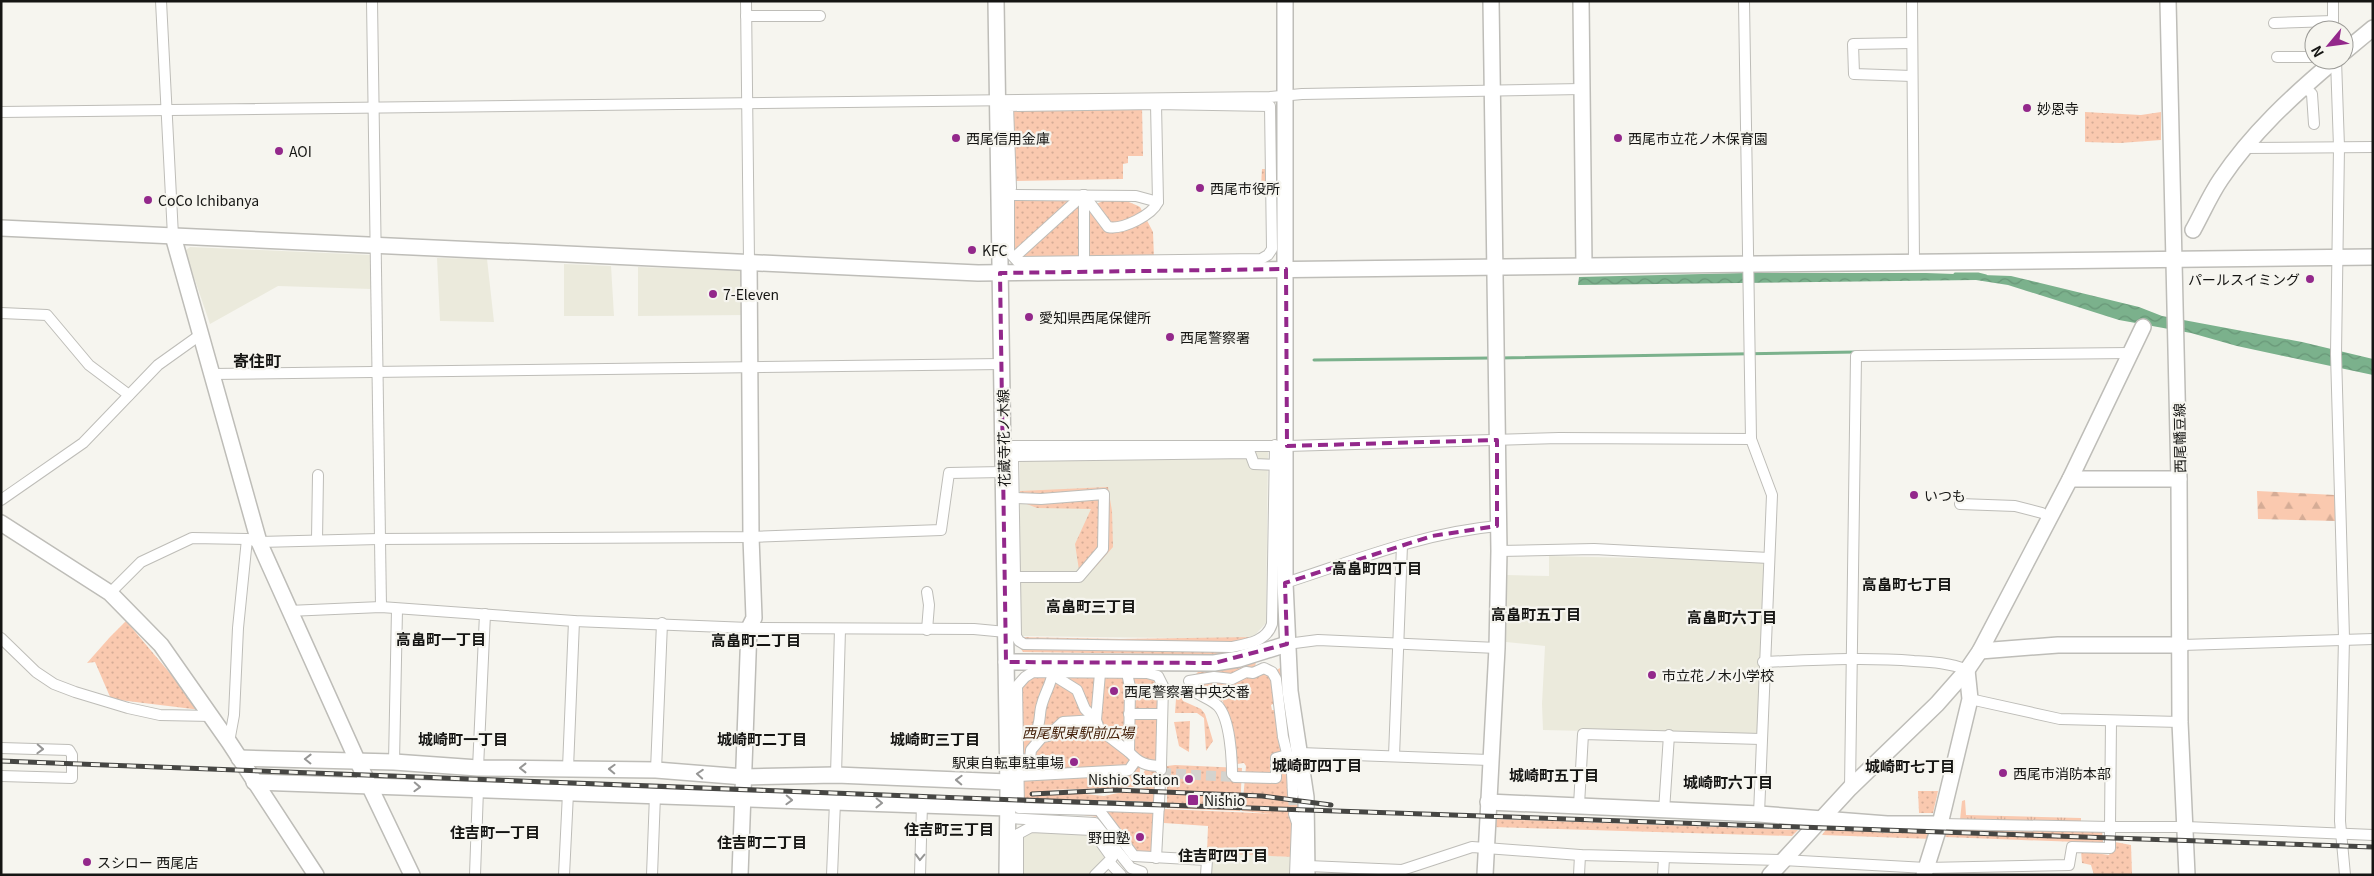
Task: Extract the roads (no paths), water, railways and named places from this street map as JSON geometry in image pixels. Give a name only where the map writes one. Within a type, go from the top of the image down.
[{"type":"street","points":[[161,1],[173,236],[211,374],[253,540],[412,875]]},
{"type":"street","points":[[372,1],[375,106],[374,244],[381,607]]},
{"type":"street","points":[[740,875],[749,628],[754,618],[751,538],[746,1]]},
{"type":"street","name":"花蔵寺花ノ木線","points":[[996,1],[1002,364],[1010,453],[1003,472],[1006,662],[1013,779],[1008,813],[1007,875]]},
{"type":"street","points":[[1285,1],[1286,269],[1281,446],[1287,644],[1294,754],[1292,778],[1294,795]]},
{"type":"street","points":[[1485,875],[1489,760],[1497,648],[1499,551],[1497,526],[1496,266],[1491,1]]},
{"type":"street","points":[[1581,1],[1584,265]]},
{"type":"street","points":[[1744,1],[1751,438],[1772,495],[1759,814]]},
{"type":"street","points":[[1912,1],[1914,261]]},
{"type":"street","name":"西尾幡豆線","points":[[2168,1],[2176,259],[2182,645],[2180,722],[2187,875]]},
{"type":"street","points":[[2333,1],[2333,20]]},
{"type":"street","points":[[746,16],[820,16]]},
{"type":"street","points":[[2274,23],[2304,24]]},
{"type":"street","points":[[2354,44],[2373,28]]},
{"type":"street","points":[[1912,43],[1853,44],[1854,74],[1912,76]]},
{"type":"street","points":[[2277,56],[2304,57]]},
{"type":"street","points":[[2193,230],[2219,181],[2244,148],[2321,70]]},
{"type":"street","points":[[2330,70],[2339,147],[2336,354],[2344,638],[2340,834],[2345,875]]},
{"type":"street","points":[[2304,86],[2312,94],[2314,124]]},
{"type":"street","points":[[1,112],[1285,96],[1582,89]]},
{"type":"street","points":[[1084,195],[1108,227],[1125,226],[1154,210],[1158,202],[1156,104]]},
{"type":"street","points":[[1156,104],[1270,106],[1272,249],[1268,255],[1261,258],[1018,262],[1009,252],[1009,195],[1011,188],[1008,106],[1156,104]]},
{"type":"street","points":[[2244,148],[2373,147]]},
{"type":"street","points":[[1009,195],[1136,196],[1158,202]]},
{"type":"street","points":[[1084,195],[1084,261]]},
{"type":"street","points":[[1018,254],[1084,195]]},
{"type":"street","points":[[1,228],[1000,273],[2373,257]]},
{"type":"street","points":[[1,313],[47,315],[89,365],[129,395]]},
{"type":"street","points":[[1770,875],[1850,788],[1937,704],[1968,670],[1980,651],[2070,479],[2143,327]]},
{"type":"street","points":[[1,500],[83,442],[158,365],[200,335]]},
{"type":"street","points":[[1850,788],[1856,356],[2130,353]]},
{"type":"street","points":[[211,374],[1002,364]]},
{"type":"street","points":[[1010,453],[1559,438],[1751,438]]},
{"type":"street","points":[[1010,453],[1014,498],[1016,636],[1019,641],[1024,644],[1209,648],[1231,647],[1257,641],[1265,636],[1272,624],[1275,465],[1281,446]]},
{"type":"street","points":[[1010,453],[1250,453],[1254,464],[1275,465]]},
{"type":"street","points":[[110,593],[142,562],[192,538],[317,540],[751,538],[941,530],[949,473],[1003,472]]},
{"type":"street","points":[[317,540],[318,475]]},
{"type":"street","points":[[2070,479],[2179,478]]},
{"type":"street","points":[[1014,498],[1104,494],[1103,549],[1079,577],[1014,578]]},
{"type":"street","points":[[1960,504],[2015,506],[2042,513]]},
{"type":"street","points":[[1,523],[110,593],[161,645],[212,716],[316,875]]},
{"type":"street","points":[[1286,583],[1402,545],[1460,530],[1497,526]]},
{"type":"street","points":[[229,742],[234,715],[238,628],[253,540]]},
{"type":"street","points":[[1394,756],[1402,545]]},
{"type":"street","points":[[1499,551],[1594,549],[1769,558]]},
{"type":"street","points":[[927,592],[930,606],[927,630]]},
{"type":"street","points":[[288,611],[381,607],[574,621],[662,623],[749,628],[974,629],[1006,632]]},
{"type":"street","points":[[394,762],[397,609]]},
{"type":"street","points":[[478,768],[485,614]]},
{"type":"street","points":[[568,768],[574,621]]},
{"type":"street","points":[[656,770],[662,623]]},
{"type":"street","points":[[836,776],[840,629]]},
{"type":"street","points":[[1,638],[36,672],[54,684],[68,690],[128,708],[160,715],[212,716]]},
{"type":"street","points":[[1980,651],[2024,646],[2182,645],[2344,638],[2373,639]]},
{"type":"street","points":[[1006,662],[1214,663],[1240,659],[1287,644],[1318,640],[1497,648]]},
{"type":"street","points":[[1764,662],[1852,659],[1953,664],[1968,670]]},
{"type":"street","points":[[1292,778],[1233,776],[1232,753],[1223,712],[1214,702],[1195,692],[1190,681],[1214,677],[1232,679],[1246,672],[1253,673],[1264,668],[1272,672],[1276,680],[1278,706],[1306,797],[1307,870],[1402,872],[1472,847],[1580,855],[1783,860],[1845,870],[1925,871],[2069,866],[2072,847],[2110,848],[2111,721]]},
{"type":"street","points":[[1925,871],[1940,824],[1970,699],[1968,670]]},
{"type":"street","points":[[1053,674],[1077,690],[1085,709],[1096,720],[1102,732],[1129,752],[1136,760],[1146,766],[1161,768],[1163,686],[1160,677],[1147,673],[1053,674],[1033,672],[1025,677],[1017,686],[1018,760],[1013,779],[1019,808],[1098,810],[1102,806],[1159,808]]},
{"type":"street","points":[[1096,720],[1100,673]]},
{"type":"street","points":[[1127,673],[1130,687],[1129,752]]},
{"type":"street","points":[[1042,737],[1038,729],[1041,704],[1053,674]]},
{"type":"street","points":[[1970,699],[2060,719],[2180,722]]},
{"type":"street","points":[[1129,714],[1162,714]]},
{"type":"street","points":[[1018,760],[1030,759],[1031,750],[1042,737],[1048,736],[1060,724],[1068,720],[1096,720]]},
{"type":"street","points":[[1579,806],[1583,734],[1762,739]]},
{"type":"street","points":[[1664,811],[1669,735]]},
{"type":"street","points":[[1,748],[69,750],[72,755],[72,778],[1,776]]},
{"type":"street","points":[[1276,777],[1276,758],[1294,754],[1489,760]]},
{"type":"street","points":[[239,758],[357,760],[478,768],[656,770],[744,777],[836,776],[1013,779],[1129,770],[1136,760]]},
{"type":"street","points":[[254,782],[922,804],[1095,823],[1132,868],[1142,872]]},
{"type":"street","points":[[1156,858],[1160,783]]},
{"type":"street","points":[[475,875],[478,789]]},
{"type":"street","points":[[564,875],[568,793]]},
{"type":"street","points":[[652,875],[655,795]]},
{"type":"street","points":[[832,875],[835,802]]},
{"type":"street","points":[[1488,802],[1759,814],[1887,824],[2186,827],[2373,835]]},
{"type":"street","points":[[920,875],[922,804]]},
{"type":"street","points":[[1098,810],[1130,853],[1138,858],[1206,860],[1206,875]]},
{"type":"street","points":[[1294,814],[1297,823],[1295,875]]},
{"type":"street","points":[[1018,875],[1018,834],[1032,827],[1092,830],[1112,856],[1109,862],[1095,875]]},
{"type":"street","points":[[1578,875],[1580,855]]},
{"type":"street","points":[[1663,875],[1664,858]]},
{"type":"street","points":[[1109,862],[1121,875]]},
{"type":"water","points":[[1743,273],[1926,273],[2011,276],[2139,307],[2162,316],[2302,342],[2373,359],[2373,375],[2237,346],[2191,333],[2119,320],[2008,285],[1976,280],[1578,285],[1579,277]]},
{"type":"waterway","points":[[1955,274],[1986,276]]},
{"type":"waterway","points":[[1499,358],[1856,352]]},
{"type":"waterway","points":[[1314,360],[1491,358]]},
{"type":"tunnel","points":[[1161,773],[1235,777]]},
{"type":"tunnel","points":[[1293,795],[1294,814]]},
{"type":"railway","points":[[1,761],[962,798],[2373,847]]},
{"type":"railway","points":[[1032,794],[1115,790],[1262,796],[1331,805]]},
{"type":"place","name":"妙恩寺","points":[[2027,108]]},
{"type":"place","name":"西尾信用金庫","points":[[956,138]]},
{"type":"place","name":"西尾市立花ノ木保育園","points":[[1618,138]]},
{"type":"place","name":"AOI","points":[[279,151]]},
{"type":"place","name":"西尾市役所","points":[[1200,188]]},
{"type":"place","name":"CoCo Ichibanya","points":[[148,200]]},
{"type":"place","name":"KFC","points":[[972,250]]},
{"type":"place","name":"パールスイミング","points":[[2310,279]]},
{"type":"place","name":"7-Eleven","points":[[713,294]]},
{"type":"place","name":"愛知県西尾保健所","points":[[1029,317]]},
{"type":"place","name":"西尾警察署","points":[[1170,337]]},
{"type":"place","name":"いつも","points":[[1914,495]]},
{"type":"place","name":"市立花ノ木小学校","points":[[1652,675]]},
{"type":"place","name":"西尾警察署中央交番","points":[[1114,691]]},
{"type":"place","name":"駅東自転車駐車場","points":[[1074,762]]},
{"type":"place","name":"西尾市消防本部","points":[[2003,773]]},
{"type":"place","name":"Nishio Station","points":[[1189,779]]},
{"type":"place","name":"Nishio","points":[[1193,800]]},
{"type":"place","name":"野田塾","points":[[1140,837]]},
{"type":"place","name":"スシロー 西尾店","points":[[87,862]]},
{"type":"district","name":"寄住町","points":[[257,360]]},
{"type":"district","name":"高畠町四丁目","points":[[1377,567]]},
{"type":"district","name":"高畠町七丁目","points":[[1907,583]]},
{"type":"district","name":"高畠町三丁目","points":[[1091,605]]},
{"type":"district","name":"高畠町五丁目","points":[[1536,613]]},
{"type":"district","name":"高畠町六丁目","points":[[1732,616]]},
{"type":"district","name":"高畠町一丁目","points":[[441,638]]},
{"type":"district","name":"高畠町二丁目","points":[[756,639]]},
{"type":"district","name":"城崎町一丁目","points":[[463,738]]},
{"type":"district","name":"城崎町二丁目","points":[[762,738]]},
{"type":"district","name":"城崎町三丁目","points":[[935,738]]},
{"type":"district","name":"城崎町四丁目","points":[[1317,764]]},
{"type":"district","name":"城崎町七丁目","points":[[1910,765]]},
{"type":"district","name":"城崎町五丁目","points":[[1554,774]]},
{"type":"district","name":"城崎町六丁目","points":[[1728,781]]},
{"type":"district","name":"住吉町三丁目","points":[[949,828]]},
{"type":"district","name":"住吉町一丁目","points":[[495,831]]},
{"type":"district","name":"住吉町二丁目","points":[[762,841]]},
{"type":"district","name":"住吉町四丁目","points":[[1223,854]]},
{"type":"park label","name":"西尾駅東駅前広場","points":[[1078,732]]}]
